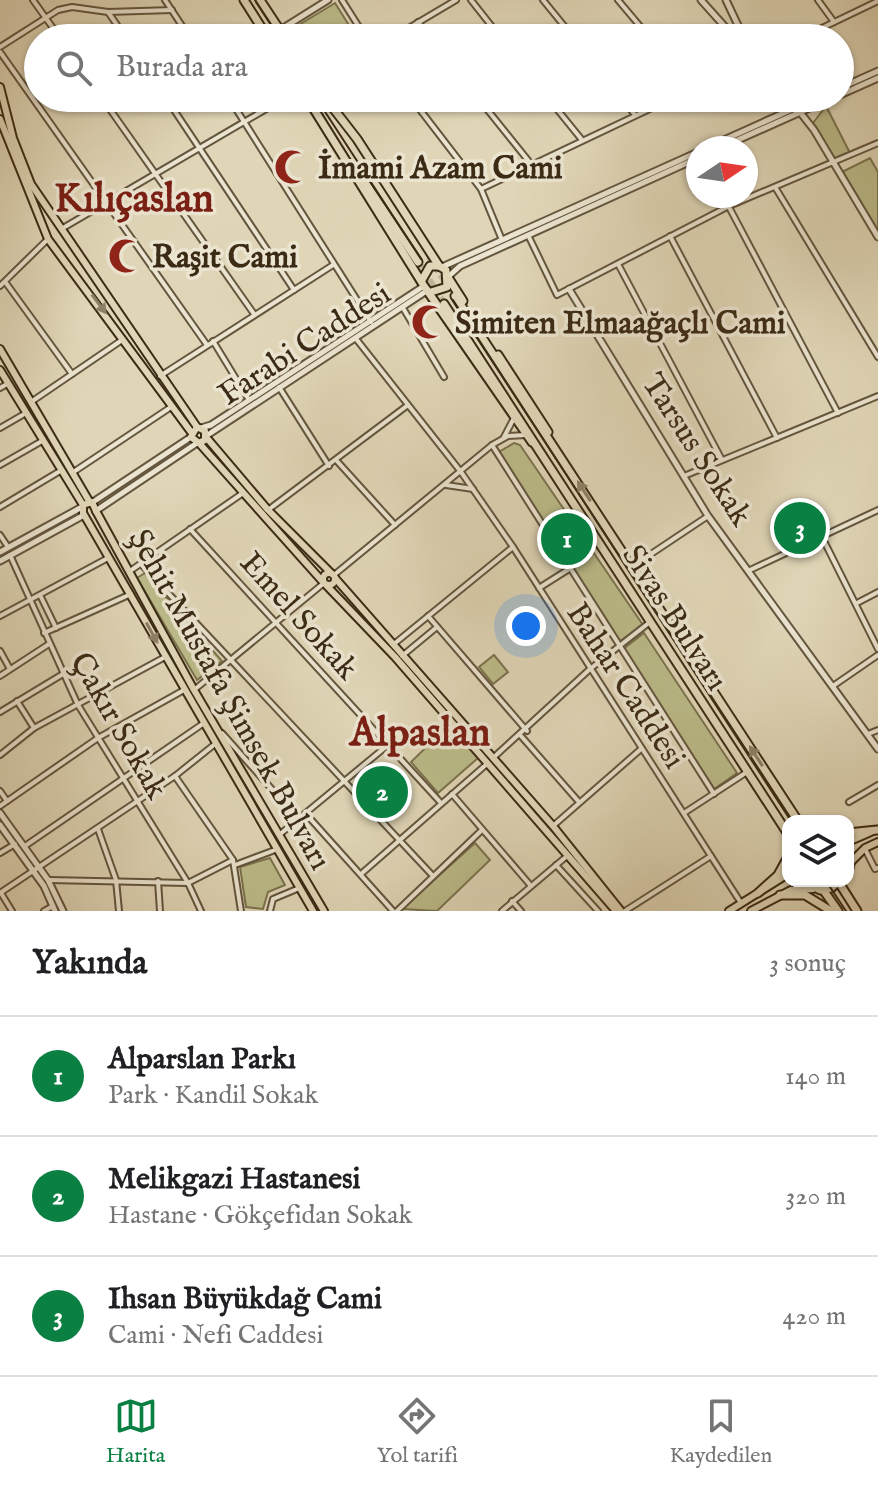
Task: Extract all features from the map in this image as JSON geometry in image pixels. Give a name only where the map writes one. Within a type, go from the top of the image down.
[{"type":"highway","points":[[260,0],[276,24]]},
{"type":"highway","points":[[244,1],[259,24]]},
{"type":"highway","points":[[317,112],[418,262]]},
{"type":"highway","points":[[317,112],[426,287],[514,418],[562,482]]},
{"type":"highway","points":[[334,112],[429,257]]},
{"type":"highway","points":[[335,112],[357,139],[449,277],[569,468]]},
{"type":"highway","points":[[426,287],[425,270],[440,266]]},
{"type":"highway","points":[[426,287],[442,291],[449,277]]},
{"type":"highway","name":"Sivas Bulvarı","points":[[455,296],[796,815]]},
{"type":"highway","name":"Sivas Bulvarı","points":[[444,304],[782,825]]},
{"type":"highway","points":[[854,832],[877,830]]},
{"type":"highway","points":[[758,893],[782,868]]},
{"type":"highway","points":[[819,887],[838,911]]},
{"type":"highway","points":[[824,890],[829,887]]},
{"type":"highway","points":[[842,887],[855,908]]},
{"type":"highway","points":[[850,887],[855,908]]},
{"type":"highway","points":[[780,895],[795,893],[813,900],[828,911]]},
{"type":"main road","points":[[0,87],[13,138],[31,184],[196,435],[206,437],[268,510],[334,576],[620,911]]},
{"type":"main road","points":[[0,119],[49,238],[173,406],[243,493],[553,826],[620,911]]},
{"type":"main road","points":[[49,238],[49,227],[60,230]]},
{"type":"main road","points":[[49,238],[59,241],[60,230]]},
{"type":"main road","points":[[0,349],[87,504]]},
{"type":"main road","points":[[0,370],[60,471],[87,504]]},
{"type":"main road","name":"Şehit Mustafa Şimsek Bulvarı","points":[[313,911],[297,889],[86,515],[87,504],[97,511],[194,690],[324,911]]},
{"type":"main road","points":[[86,515],[97,511]]},
{"type":"main road","points":[[325,583],[332,585],[334,576]]},
{"type":"main road","points":[[854,840],[877,830]]},
{"type":"main road","points":[[854,859],[878,842]]},
{"type":"main road","points":[[854,849],[863,850]]},
{"type":"main road","points":[[729,911],[782,878]]},
{"type":"main road","points":[[751,911],[780,895],[806,887]]},
{"type":"street","points":[[33,0],[50,24]]},
{"type":"street","points":[[69,0],[72,7]]},
{"type":"street","points":[[165,0],[181,24]]},
{"type":"street","points":[[290,24],[328,0]]},
{"type":"street","points":[[342,0],[357,24]]},
{"type":"street","points":[[415,24],[456,0]]},
{"type":"street","points":[[471,0],[490,24]]},
{"type":"street","points":[[543,0],[563,24]]},
{"type":"street","points":[[618,0],[638,24]]},
{"type":"street","points":[[701,0],[722,24]]},
{"type":"street","points":[[726,0],[737,24]]},
{"type":"street","points":[[818,0],[834,22]]},
{"type":"street","points":[[830,24],[878,1]]},
{"type":"street","points":[[37,24],[72,7],[108,12],[172,10]]},
{"type":"street","points":[[108,12],[116,24]]},
{"type":"street","points":[[24,33],[0,49],[24,83]]},
{"type":"street","points":[[854,82],[878,71]]},
{"type":"street","points":[[854,89],[878,78]]},
{"type":"street","points":[[44,112],[207,345]]},
{"type":"street","points":[[112,112],[254,314]]},
{"type":"street","points":[[175,112],[294,290]]},
{"type":"street","points":[[238,112],[371,322]]},
{"type":"street","points":[[60,230],[261,112]]},
{"type":"street","points":[[422,112],[481,189],[502,240]]},
{"type":"street","points":[[489,112],[531,164]]},
{"type":"street","points":[[559,112],[582,141]]},
{"type":"street","points":[[481,189],[642,112]]},
{"type":"street","points":[[735,136],[794,112]]},
{"type":"street","points":[[745,136],[795,112]]},
{"type":"street","points":[[800,112],[878,237]]},
{"type":"street","points":[[758,194],[878,143]]},
{"type":"street","points":[[440,266],[686,157]]},
{"type":"street","points":[[449,277],[460,266],[686,163]]},
{"type":"street","points":[[775,187],[878,357]]},
{"type":"street","points":[[528,235],[557,295],[725,208]]},
{"type":"street","points":[[730,208],[838,413]]},
{"type":"street","points":[[670,236],[777,438]]},
{"type":"street","points":[[49,238],[3,284],[72,374]]},
{"type":"street","points":[[618,263],[722,460]]},
{"type":"street","points":[[160,376],[333,265]]},
{"type":"street","name":"Farabi Caddesi","points":[[206,437],[279,387],[357,340],[403,308],[426,287]]},
{"type":"street","name":"Farabi Caddesi","points":[[0,552],[87,504],[426,287]]},
{"type":"street","name":"Tarsus Sokak","points":[[569,289],[708,516],[878,749]]},
{"type":"street","points":[[403,308],[444,377]]},
{"type":"street","points":[[29,403],[124,338]]},
{"type":"street","name":"Bahar Caddesi","points":[[357,340],[461,472],[513,547],[741,903]]},
{"type":"street","points":[[213,341],[249,400]]},
{"type":"street","points":[[0,388],[7,384]]},
{"type":"street","points":[[279,387],[329,466]]},
{"type":"street","points":[[684,476],[878,396]]},
{"type":"street","points":[[268,510],[408,405]]},
{"type":"street","points":[[72,473],[173,406]]},
{"type":"street","points":[[0,428],[26,413]]},
{"type":"street","points":[[334,576],[501,439],[514,418]]},
{"type":"street","name":"Farabi Caddesi","points":[[97,511],[196,435]]},
{"type":"street","points":[[501,439],[526,435]]},
{"type":"street","points":[[0,465],[42,441]]},
{"type":"street","points":[[492,445],[714,794]]},
{"type":"street","points":[[336,460],[395,525]]},
{"type":"street","points":[[0,507],[60,471]]},
{"type":"street","points":[[444,486],[473,489]]},
{"type":"street","points":[[129,572],[243,493]]},
{"type":"street","points":[[750,570],[878,510]]},
{"type":"street","points":[[0,561],[86,515]]},
{"type":"street","points":[[633,566],[708,516]]},
{"type":"street","name":"Emel Sokak","points":[[190,529],[441,803]]},
{"type":"street","points":[[0,535],[8,547]]},
{"type":"street","points":[[822,537],[857,603],[878,652],[833,686]]},
{"type":"street","points":[[392,645],[513,547]]},
{"type":"street","name":"Çakır Sokak","points":[[10,555],[78,705],[188,883],[201,911]]},
{"type":"street","points":[[0,616],[110,556]]},
{"type":"street","points":[[141,564],[433,876]]},
{"type":"street","points":[[539,588],[569,569]]},
{"type":"street","points":[[194,690],[325,583]]},
{"type":"street","points":[[857,603],[878,592]]},
{"type":"street","points":[[44,633],[131,594]]},
{"type":"street","points":[[40,595],[56,628]]},
{"type":"street","points":[[428,616],[527,731]]},
{"type":"street","points":[[361,874],[527,731],[590,669],[650,622]]},
{"type":"street","points":[[402,656],[437,627]]},
{"type":"street","points":[[0,676],[49,644]]},
{"type":"street","points":[[0,651],[10,669]]},
{"type":"street","points":[[0,755],[34,728],[165,657]]},
{"type":"street","points":[[0,712],[63,674]]},
{"type":"street","points":[[0,806],[98,738],[184,690]]},
{"type":"street","points":[[17,701],[34,728]]},
{"type":"street","points":[[25,846],[204,723]]},
{"type":"street","points":[[219,729],[300,821]]},
{"type":"street","points":[[868,734],[878,730]]},
{"type":"street","points":[[521,736],[579,802]]},
{"type":"street","points":[[12,911],[0,893],[175,776],[215,744]]},
{"type":"street","points":[[279,835],[300,821],[388,745]]},
{"type":"street","points":[[553,826],[641,749]]},
{"type":"street","points":[[684,813],[747,772]]},
{"type":"street","points":[[175,776],[234,862],[241,911]]},
{"type":"street","points":[[849,802],[878,785]]},
{"type":"street","points":[[0,791],[7,801]]},
{"type":"street","points":[[452,794],[531,886]]},
{"type":"street","points":[[0,813],[40,867],[63,911]]},
{"type":"street","points":[[307,815],[395,911],[482,829]]},
{"type":"street","points":[[0,825],[33,871],[54,908],[44,911]]},
{"type":"street","points":[[98,828],[116,880],[119,911]]},
{"type":"street","points":[[0,853],[15,844]]},
{"type":"street","points":[[48,880],[188,883],[234,862],[275,850]]},
{"type":"street","points":[[863,850],[875,869],[878,868]]},
{"type":"street","points":[[502,911],[569,854]]},
{"type":"street","points":[[620,911],[711,856]]},
{"type":"street","points":[[556,865],[598,911]]},
{"type":"street","points":[[158,881],[160,911]]},
{"type":"street","points":[[270,911],[273,899],[297,889]]},
{"type":"street","points":[[512,901],[521,911]]},
{"type":"green space","points":[[335,3],[348,24],[300,24]]},
{"type":"green space","points":[[821,112],[829,112],[850,153],[833,161],[813,123]]},
{"type":"green space","points":[[870,158],[878,172],[878,237],[840,173]]},
{"type":"green space","points":[[514,443],[520,445],[643,625],[619,642],[497,453]]},
{"type":"green space","points":[[145,573],[222,661],[197,680],[137,578]]},
{"type":"green space","points":[[644,633],[737,773],[714,789],[622,650]]},
{"type":"green space","points":[[494,655],[508,672],[493,684],[479,667]]},
{"type":"green space","points":[[449,725],[478,758],[438,793],[411,762]]},
{"type":"green space","points":[[475,843],[490,860],[437,911],[402,909]]},
{"type":"green space","points":[[270,858],[285,885],[268,892],[263,909],[246,907],[240,867]]},
{"type":"tunnel","points":[[429,257],[455,296]]},
{"type":"tunnel","points":[[418,262],[444,304]]},
{"type":"tram line","points":[[255,0],[271,24]]},
{"type":"tram line","points":[[325,112],[421,259]]},
{"type":"tram line","points":[[453,300],[787,815]]},
{"type":"tram line","points":[[830,887],[846,911]]},
{"type":"place","name":"İmami Azam Cami","points":[[292,167]]},
{"type":"place","name":"Raşit Cami","points":[[126,256]]},
{"type":"place","name":"Simiten Elmaağaçlı Cami","points":[[429,322]]},
{"type":"place","name":"Ihsan Büyükdağ Cami","points":[[800,528]]},
{"type":"place","name":"Alparslan Parkı","points":[[567,539]]},
{"type":"place","name":"Melikgazi Hastanesi","points":[[382,792]]},
{"type":"district","name":"Kılıçaslan","points":[[134,197]]},
{"type":"district","name":"Alpaslan","points":[[420,731]]}]
